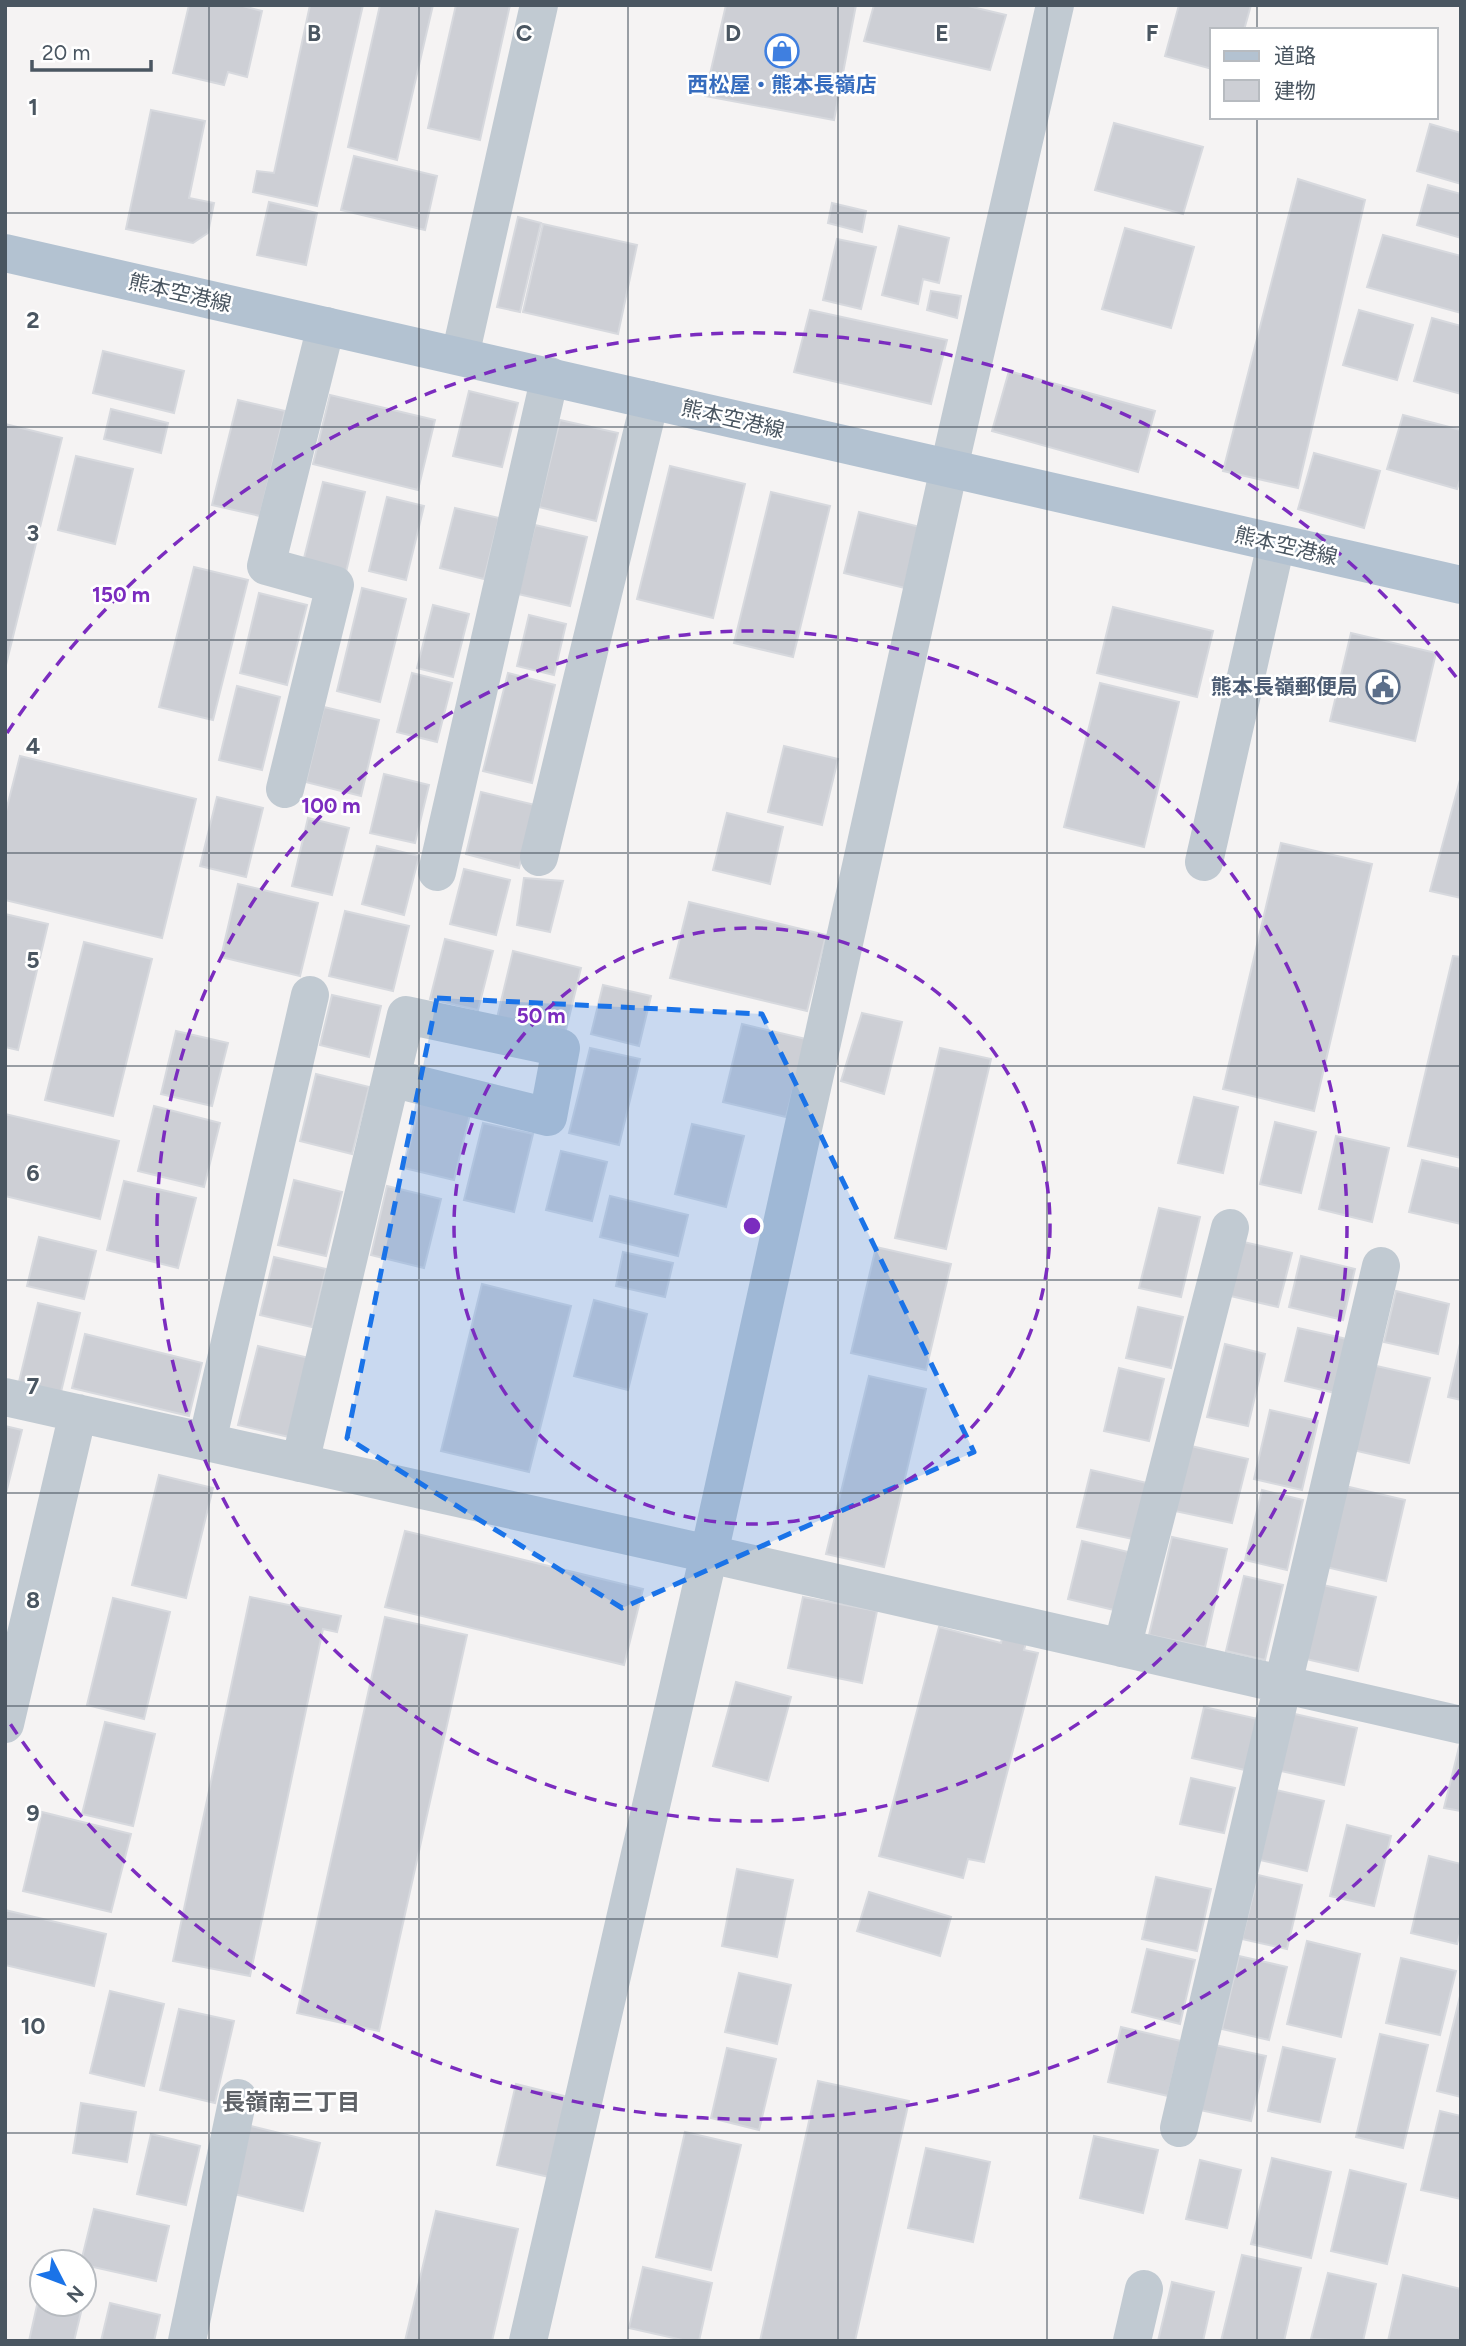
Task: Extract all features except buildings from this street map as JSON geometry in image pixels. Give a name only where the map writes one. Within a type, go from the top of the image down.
[{"type":"main road","name":"熊本空港線","points":[[5,253],[1461,585]]},
{"type":"street","points":[[460,356],[539,5]]},
{"type":"street","points":[[528,2341],[709,1554],[1055,5]]},
{"type":"street","points":[[285,789],[335,585],[267,566],[326,326]]},
{"type":"street","points":[[437,872],[550,376]]},
{"type":"street","points":[[539,857],[649,400]]},
{"type":"street","points":[[1204,862],[1276,544]]},
{"type":"street","points":[[207,1442],[310,995]]},
{"type":"street","points":[[300,1463],[391,1078]]},
{"type":"street","points":[[1122,1648],[1230,1228]]},
{"type":"street","points":[[1179,2128],[1381,1266]]},
{"type":"street","points":[[5,1397],[1461,1725]]},
{"type":"street","points":[[5,1724],[78,1413]]},
{"type":"street","points":[[187,2341],[237,2098]]},
{"type":"street","points":[[1132,2341],[1144,2288]]},
{"type":"highlighted area","points":[[437,998],[762,1014],[974,1452],[622,1608],[347,1438]]},
{"type":"place","name":"西松屋・熊本長嶺店","points":[[782,51]]},
{"type":"place","name":"熊本長嶺郵便局","points":[[1383,687]]},
{"type":"district","name":"長嶺南三丁目","points":[[291,2102]]}]
